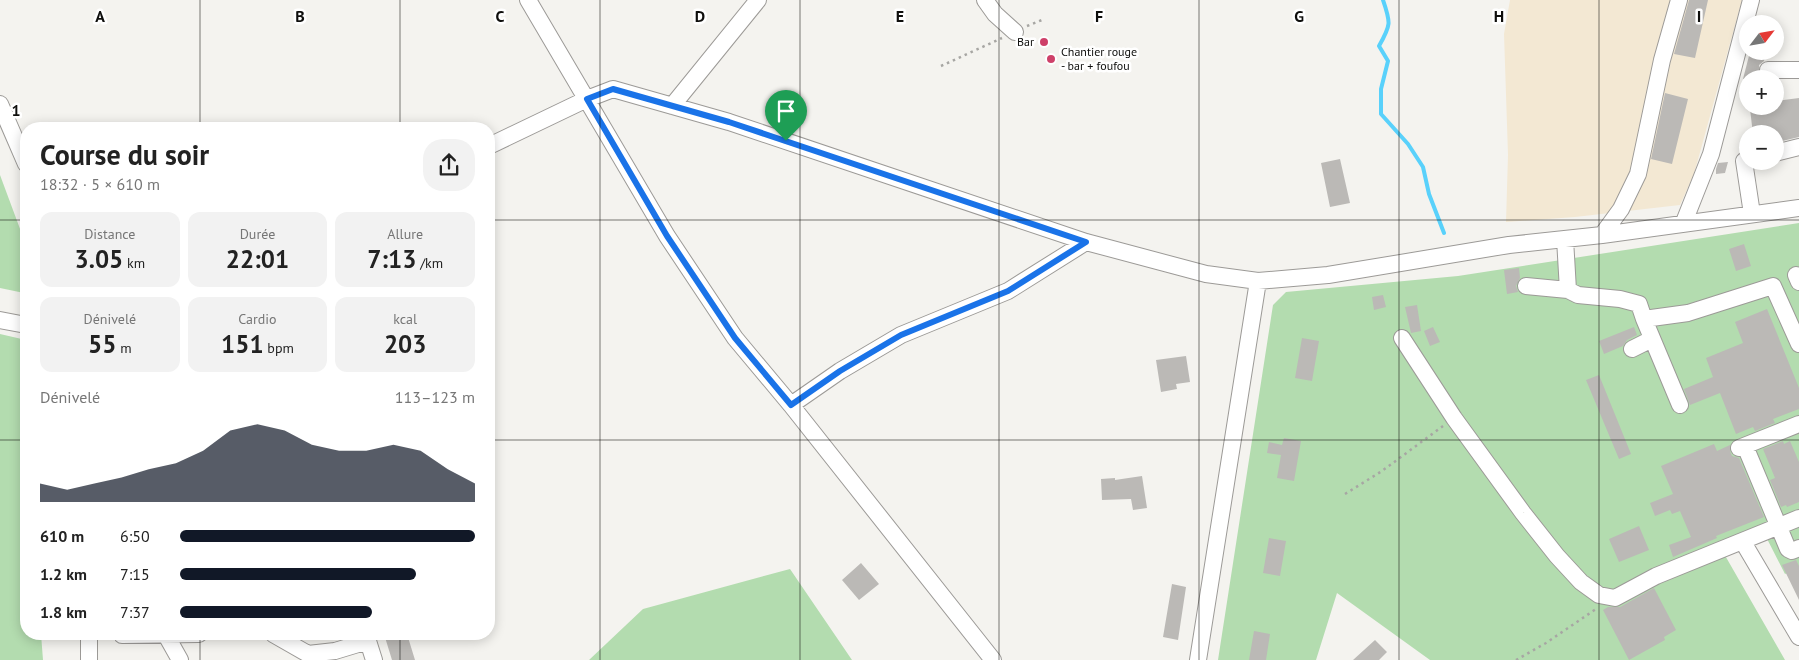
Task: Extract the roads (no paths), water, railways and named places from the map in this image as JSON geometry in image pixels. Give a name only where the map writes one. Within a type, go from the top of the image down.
[{"type":"street","points":[[528,0],[667,236],[735,338],[791,405],[993,660]]},
{"type":"street","points":[[672,106],[758,0]]},
{"type":"street","points":[[985,0],[995,14],[1015,32]]},
{"type":"street","points":[[1602,235],[1621,209],[1638,174],[1662,60],[1678,0]]},
{"type":"street","points":[[1684,222],[1711,154],[1751,0]]},
{"type":"street","points":[[1784,70],[1799,70]]},
{"type":"street","points":[[495,143],[587,99],[613,89],[729,122],[1086,242],[1206,274],[1258,281],[1328,275],[1509,245],[1602,235],[1684,222],[1799,208]]},
{"type":"street","points":[[0,104],[20,150]]},
{"type":"street","points":[[1784,151],[1799,147]]},
{"type":"street","points":[[1745,170],[1752,214]]},
{"type":"street","points":[[1565,239],[1568,290]]},
{"type":"street","points":[[791,405],[840,371],[901,335],[1008,291],[1086,242]]},
{"type":"street","points":[[1198,660],[1258,281]]},
{"type":"street","points":[[1526,286],[1568,290],[1578,295],[1620,299],[1639,304],[1680,405]]},
{"type":"street","points":[[1644,319],[1688,314],[1773,286],[1799,344]]},
{"type":"street","points":[[0,320],[20,324]]},
{"type":"street","points":[[1402,338],[1454,418],[1523,513],[1557,556],[1581,582],[1599,595],[1615,598],[1656,576],[1799,518]]},
{"type":"street","points":[[1632,349],[1652,339]]},
{"type":"street","points":[[1799,424],[1742,447],[1788,549],[1792,551],[1799,548]]},
{"type":"street","points":[[1743,542],[1799,637]]},
{"type":"street","points":[[89,640],[89,660]]},
{"type":"street","points":[[169,640],[180,660]]},
{"type":"street","points":[[284,640],[308,654],[335,651],[368,640],[374,660]]},
{"type":"waterway","points":[[1383,0],[1388,19],[1388,28],[1379,46],[1388,61],[1381,89],[1381,114],[1408,144],[1423,167],[1429,194],[1444,233]]},
{"type":"place","name":"Bar","points":[[1044,42]]},
{"type":"place","name":"Chantier rouge - bar + foufou","points":[[1051,59]]}]
